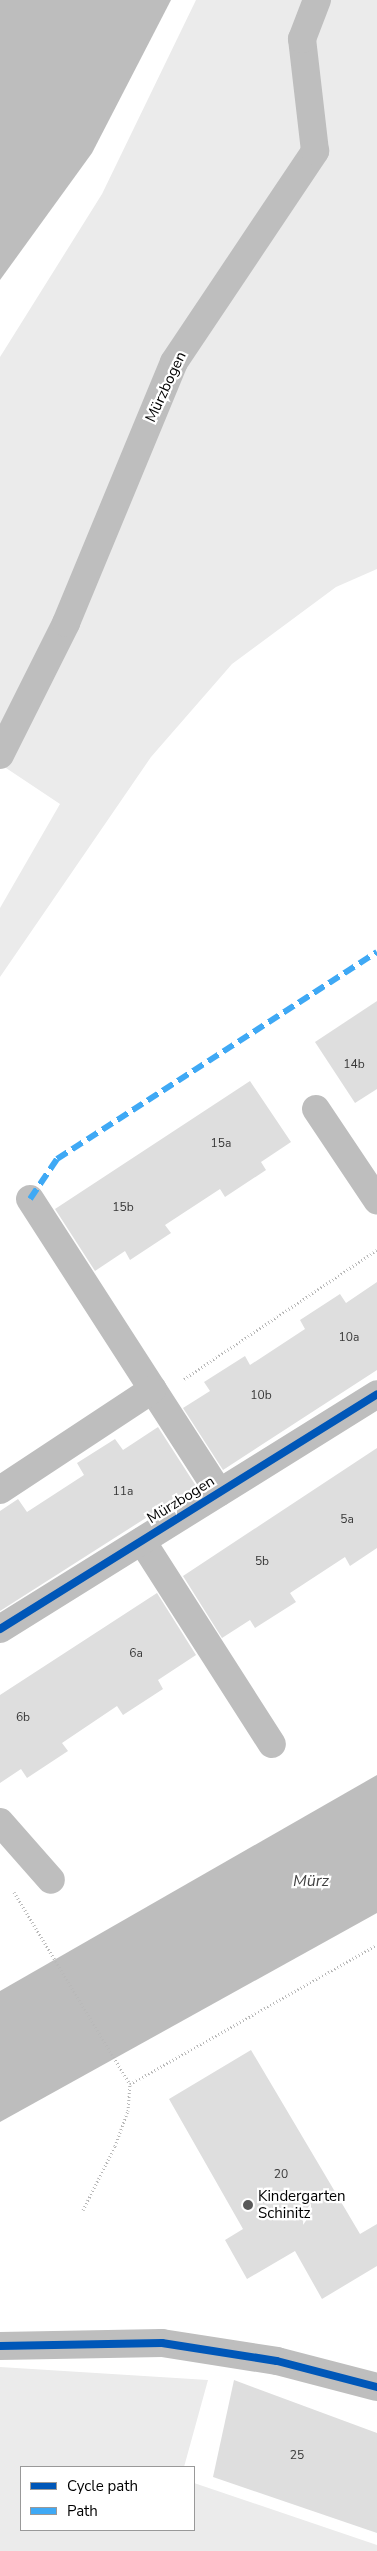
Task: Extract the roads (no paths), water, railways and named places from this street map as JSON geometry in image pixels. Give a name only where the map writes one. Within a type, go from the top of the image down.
[{"type":"street","name":"Mürzbogen","points":[[0,754],[66,623],[174,362],[315,152],[302,39],[317,0]]},
{"type":"street","points":[[316,1108],[377,1200]]},
{"type":"street","points":[[30,1199],[220,1492]]},
{"type":"street","points":[[0,1490],[155,1393]]},
{"type":"street","name":"Mürzbogen","points":[[0,1629],[220,1492],[374,1404]]},
{"type":"street","points":[[142,1541],[272,1744]]},
{"type":"street","points":[[0,1822],[51,1880]]},
{"type":"street","points":[[0,2346],[162,2343],[277,2361],[377,2387]]},
{"type":"water","points":[[0,0],[171,0],[92,153],[0,280]]},
{"type":"water","name":"Mürz","points":[[377,1775],[377,1913],[0,2122],[0,1991]]},
{"type":"place","name":"Kindergarten Schinitz","points":[[248,2205]]}]
